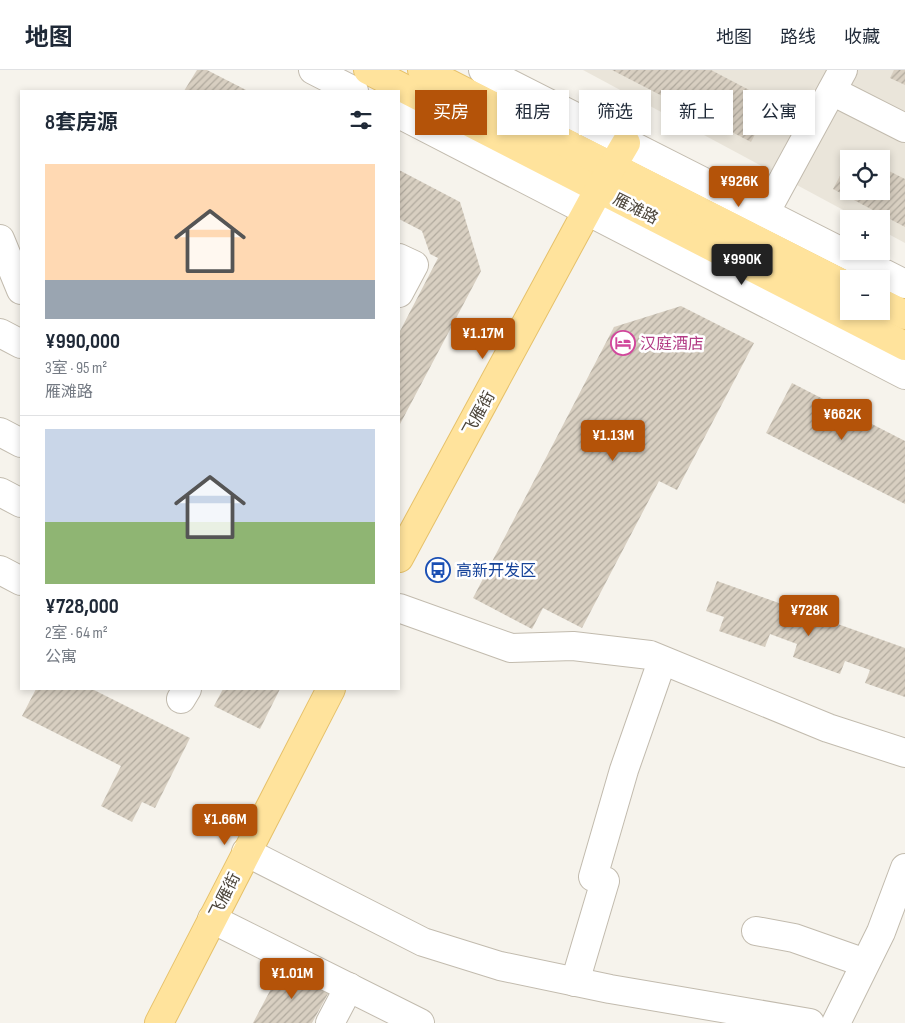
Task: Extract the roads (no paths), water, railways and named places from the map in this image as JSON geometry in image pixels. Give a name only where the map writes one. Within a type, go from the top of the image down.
[{"type":"main road","name":"雁滩路","points":[[368,70],[905,346]]},
{"type":"main road","name":"雁滩路","points":[[422,70],[599,189],[840,283]]},
{"type":"main road","name":"飞雁街","points":[[400,551],[626,143]]},
{"type":"main road","points":[[890,308],[905,315]]},
{"type":"main road","name":"飞雁街","points":[[160,1023],[330,690]]},
{"type":"street","points":[[313,70],[352,90]]},
{"type":"street","points":[[483,70],[905,284]]},
{"type":"street","points":[[765,213],[837,81],[905,128]]},
{"type":"street","name":"雁滩路","points":[[400,114],[599,189],[905,375]]},
{"type":"street","points":[[0,239],[20,288]]},
{"type":"street","points":[[400,289],[406,262]]},
{"type":"street","points":[[0,332],[20,343]]},
{"type":"street","points":[[0,432],[20,443]]},
{"type":"street","points":[[0,492],[20,502]]},
{"type":"street","points":[[0,570],[20,580]]},
{"type":"street","points":[[400,608],[511,648],[573,646],[650,655],[828,728],[905,753]]},
{"type":"street","points":[[575,982],[605,881],[593,877],[624,770],[662,660]]},
{"type":"street","points":[[246,852],[423,942],[500,966],[742,1013],[810,1023]]},
{"type":"street","points":[[836,1023],[881,932],[905,868]]},
{"type":"street","points":[[212,919],[420,1023]]},
{"type":"street","points":[[756,930],[794,938],[865,963]]},
{"type":"street","points":[[330,1023],[349,987]]},
{"type":"place","name":"汉庭酒店","points":[[623,343]]},
{"type":"place","name":"高新开发区","points":[[438,570]]}]
